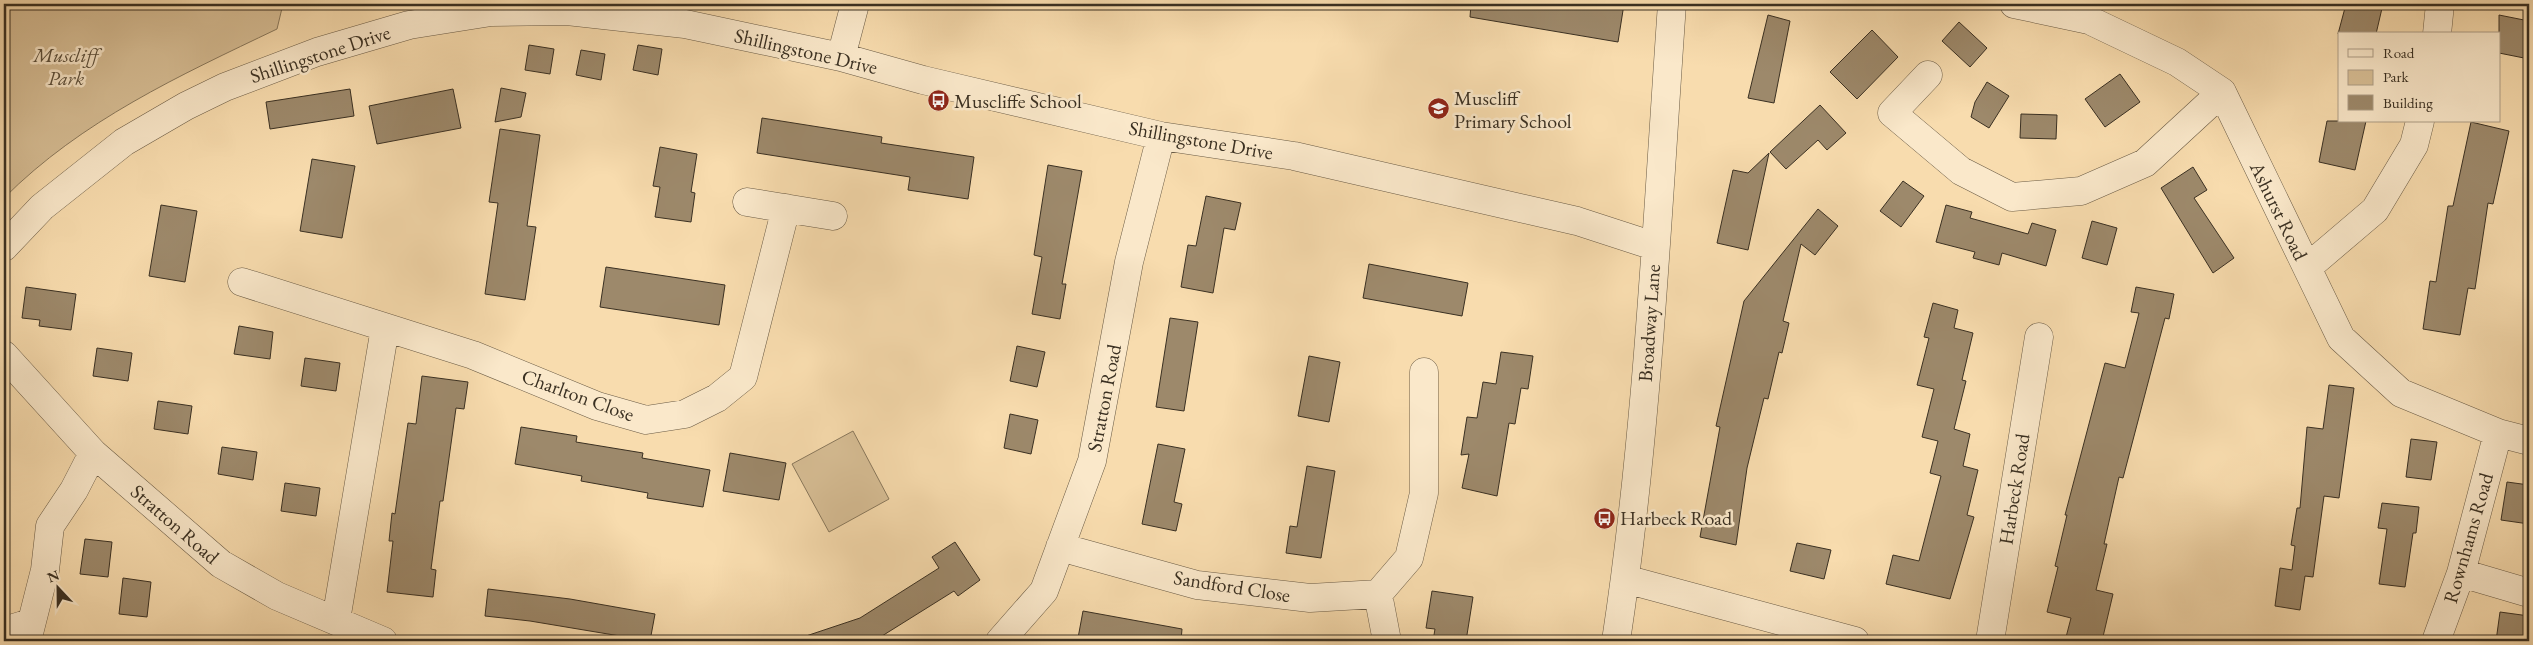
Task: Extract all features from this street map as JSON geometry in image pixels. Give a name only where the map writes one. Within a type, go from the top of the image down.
[{"type":"street","points":[[842,57],[855,4]]},
{"type":"street","name":"Broadway Lane","points":[[1616,641],[1625,579],[1652,329],[1654,246],[1672,4]]},
{"type":"street","points":[[2437,32],[2440,4]]},
{"type":"street","points":[[1928,74],[1892,113],[1961,171],[2012,197],[2081,191],[2145,163],[2222,92],[2177,62],[2089,20],[2023,5]]},
{"type":"street","name":"Shillingstone Drive","points":[[4,247],[42,207],[124,142],[186,106],[225,87],[316,52],[408,25],[491,12],[567,11],[686,24],[842,57],[923,80],[1162,136],[1304,159],[1577,221],[1654,246]]},
{"type":"street","name":"Ashurst Road","points":[[2222,92],[2308,267],[2340,338],[2401,393],[2498,433],[2529,441]]},
{"type":"street","points":[[2308,267],[2375,210],[2414,145],[2420,122]]},
{"type":"street","name":"Stratton Road","points":[[1000,641],[1044,591],[1092,462],[1130,262],[1162,136]]},
{"type":"street","points":[[747,202],[833,216]]},
{"type":"street","name":"Charlton Close","points":[[242,282],[473,355],[597,406],[646,420],[685,414],[717,398],[743,377],[786,208]]},
{"type":"street","points":[[336,620],[386,328]]},
{"type":"street","name":"Harbeck Road","points":[[1990,641],[2039,337]]},
{"type":"street","name":"Stratton Road","points":[[4,355],[93,453],[221,564],[277,596],[383,641]]},
{"type":"street","points":[[1387,641],[1378,594],[1408,558],[1424,493],[1424,372]]},
{"type":"street","name":"Rownhams Road","points":[[2436,641],[2461,573],[2498,433]]},
{"type":"street","points":[[4,631],[28,632],[45,570],[50,526],[74,490],[93,453]]},
{"type":"street","name":"Sandford Close","points":[[1060,547],[1197,585],[1310,598],[1378,594]]},
{"type":"street","points":[[2461,573],[2529,592]]},
{"type":"street","points":[[1625,579],[1854,641]]},
{"type":"green space","name":"Muscliff Park","points":[[4,4],[283,4],[277,29],[168,83],[99,123],[66,145],[34,170],[4,198]]},
{"type":"green space","points":[[853,431],[889,499],[829,532],[792,464]]},
{"type":"building","points":[[1471,4],[1624,4],[1618,42],[1470,17]]},
{"type":"building","points":[[2346,4],[2383,4],[2376,32],[2339,32]]},
{"type":"building","points":[[1768,15],[1790,21],[1774,103],[1748,98]]},
{"type":"building","points":[[2499,15],[2529,21],[2529,59],[2500,53]]},
{"type":"building","points":[[1959,22],[1987,48],[1970,67],[1942,41]]},
{"type":"building","points":[[1872,30],[1898,57],[1857,99],[1830,72]]},
{"type":"building","points":[[529,45],[554,49],[550,74],[525,70]]},
{"type":"building","points":[[638,45],[662,49],[658,75],[633,70]]},
{"type":"building","points":[[581,50],[605,54],[601,80],[576,75]]},
{"type":"building","points":[[2120,74],[2140,102],[2105,127],[2085,99]]},
{"type":"building","points":[[1987,82],[2009,96],[1989,128],[1971,117],[1975,102]]},
{"type":"building","points":[[501,88],[526,93],[521,117],[495,122]]},
{"type":"building","points":[[350,89],[354,116],[270,129],[266,102]]},
{"type":"building","points":[[453,89],[461,128],[377,144],[369,106]]},
{"type":"building","points":[[1820,105],[1846,133],[1827,150],[1818,140],[1786,169],[1770,152]]},
{"type":"building","points":[[2021,114],[2057,115],[2056,139],[2020,138]]},
{"type":"building","points":[[762,118],[882,137],[881,143],[974,157],[968,199],[908,190],[910,177],[757,153]]},
{"type":"building","points":[[2327,121],[2366,122],[2355,170],[2319,162]]},
{"type":"building","points":[[2471,122],[2509,131],[2493,204],[2488,203],[2475,289],[2468,288],[2460,335],[2423,329],[2430,281],[2436,282],[2448,206],[2453,206]]},
{"type":"building","points":[[500,129],[540,135],[527,226],[536,227],[525,300],[485,294],[498,203],[489,202]]},
{"type":"building","points":[[660,147],[697,154],[691,192],[695,193],[691,222],[655,217],[660,187],[653,186]]},
{"type":"building","points":[[1769,153],[1748,250],[1717,243],[1733,170],[1748,173]]},
{"type":"building","points":[[312,159],[355,166],[342,238],[300,231]]},
{"type":"building","points":[[1048,165],[1082,171],[1062,284],[1066,284],[1060,319],[1032,314],[1042,257],[1034,255]]},
{"type":"building","points":[[2193,167],[2207,190],[2194,198],[2234,258],[2213,273],[2161,188]]},
{"type":"building","points":[[1903,181],[1924,196],[1901,227],[1880,211]]},
{"type":"building","points":[[1206,196],[1241,203],[1235,230],[1224,228],[1213,293],[1181,287],[1188,245],[1196,246]]},
{"type":"building","points":[[161,205],[197,211],[185,282],[149,276]]},
{"type":"building","points":[[1946,205],[1972,212],[1970,218],[2028,234],[2032,223],[2056,230],[2046,266],[2002,253],[1999,265],[1973,258],[1975,252],[1936,242]]},
{"type":"building","points":[[1818,209],[1838,226],[1815,255],[1801,244],[1783,321],[1789,323],[1782,353],[1779,352],[1768,399],[1764,398],[1747,468],[1736,545],[1700,537],[1720,427],[1716,426],[1744,301]]},
{"type":"building","points":[[2092,221],[2117,228],[2107,265],[2082,258]]},
{"type":"building","points":[[1369,264],[1468,283],[1462,316],[1363,298]]},
{"type":"building","points":[[606,267],[725,285],[719,325],[600,307]]},
{"type":"building","points":[[26,287],[76,294],[71,330],[39,326],[40,320],[22,318]]},
{"type":"building","points":[[2136,287],[2174,294],[2169,319],[2165,318],[2123,478],[2119,477],[2104,544],[2107,544],[2096,590],[2113,594],[2102,641],[2065,641],[2071,618],[2047,612],[2058,567],[2055,566],[2067,515],[2065,515],[2105,363],[2125,368],[2139,313],[2131,312]]},
{"type":"building","points":[[1933,303],[1958,310],[1954,328],[1973,333],[1962,380],[1966,381],[1954,429],[1970,434],[1963,466],[1978,470],[1967,515],[1974,517],[1950,599],[1886,584],[1893,555],[1919,561],[1941,476],[1930,473],[1938,441],[1922,437],[1934,389],[1917,385],[1929,338],[1924,337]]},
{"type":"building","points":[[1170,318],[1198,322],[1184,411],[1156,407]]},
{"type":"building","points":[[239,326],[273,332],[270,359],[234,354]]},
{"type":"building","points":[[1017,346],[1045,352],[1037,387],[1010,381]]},
{"type":"building","points":[[97,348],[132,353],[128,381],[93,376]]},
{"type":"building","points":[[1501,352],[1533,356],[1528,389],[1521,388],[1515,424],[1509,423],[1497,496],[1462,488],[1469,454],[1461,455],[1467,417],[1477,418],[1483,382],[1496,384]]},
{"type":"building","points":[[1309,356],[1340,362],[1329,422],[1298,416]]},
{"type":"building","points":[[305,358],[340,363],[336,391],[301,386]]},
{"type":"building","points":[[422,376],[468,382],[464,409],[456,408],[443,501],[440,501],[431,569],[436,570],[433,597],[387,592],[393,541],[389,541],[392,513],[395,514],[408,423],[416,424]]},
{"type":"building","points":[[2329,385],[2354,388],[2339,498],[2324,496],[2313,577],[2305,576],[2300,610],[2275,606],[2280,568],[2292,570],[2295,546],[2291,545],[2297,508],[2300,508],[2307,427],[2323,429]]},
{"type":"building","points":[[158,401],[192,406],[188,434],[154,429]]},
{"type":"building","points":[[1010,414],[1038,420],[1031,454],[1004,448]]},
{"type":"building","points":[[521,427],[577,436],[576,442],[643,453],[642,458],[710,470],[703,507],[647,498],[648,493],[581,481],[582,476],[515,464]]},
{"type":"building","points":[[2411,439],[2437,442],[2431,480],[2406,477]]},
{"type":"building","points":[[1158,444],[1185,449],[1174,502],[1182,504],[1176,531],[1142,524]]},
{"type":"building","points":[[222,447],[257,452],[253,480],[218,474]]},
{"type":"building","points":[[730,453],[786,463],[779,500],[723,491]]},
{"type":"building","points":[[1307,466],[1335,471],[1321,558],[1286,553],[1290,526],[1297,527]]},
{"type":"building","points":[[2507,482],[2529,485],[2529,524],[2501,520]]},
{"type":"building","points":[[285,483],[320,488],[316,516],[281,511]]},
{"type":"building","points":[[2382,503],[2419,507],[2416,533],[2413,533],[2405,587],[2379,584],[2387,529],[2378,528]]},
{"type":"building","points":[[85,539],[112,542],[108,577],[80,574]]},
{"type":"building","points":[[955,542],[980,580],[958,596],[954,591],[874,641],[804,641],[803,637],[860,618],[939,568],[932,557]]},
{"type":"building","points":[[1797,543],[1831,550],[1824,579],[1790,571]]},
{"type":"building","points":[[123,578],[151,582],[147,617],[119,614]]},
{"type":"building","points":[[488,589],[570,599],[655,614],[650,641],[530,621],[485,616]]},
{"type":"building","points":[[1432,591],[1473,597],[1466,641],[1433,641],[1435,629],[1426,628]]},
{"type":"building","points":[[1083,611],[1182,629],[1181,641],[1094,641],[1078,638]]},
{"type":"building","points":[[2500,612],[2529,616],[2529,641],[2496,641]]},
{"type":"place","name":"Muscliffe School","points":[[938,101]]},
{"type":"place","name":"Muscliff Primary School","points":[[1438,109]]},
{"type":"place","name":"Harbeck Road","points":[[1604,518]]}]
